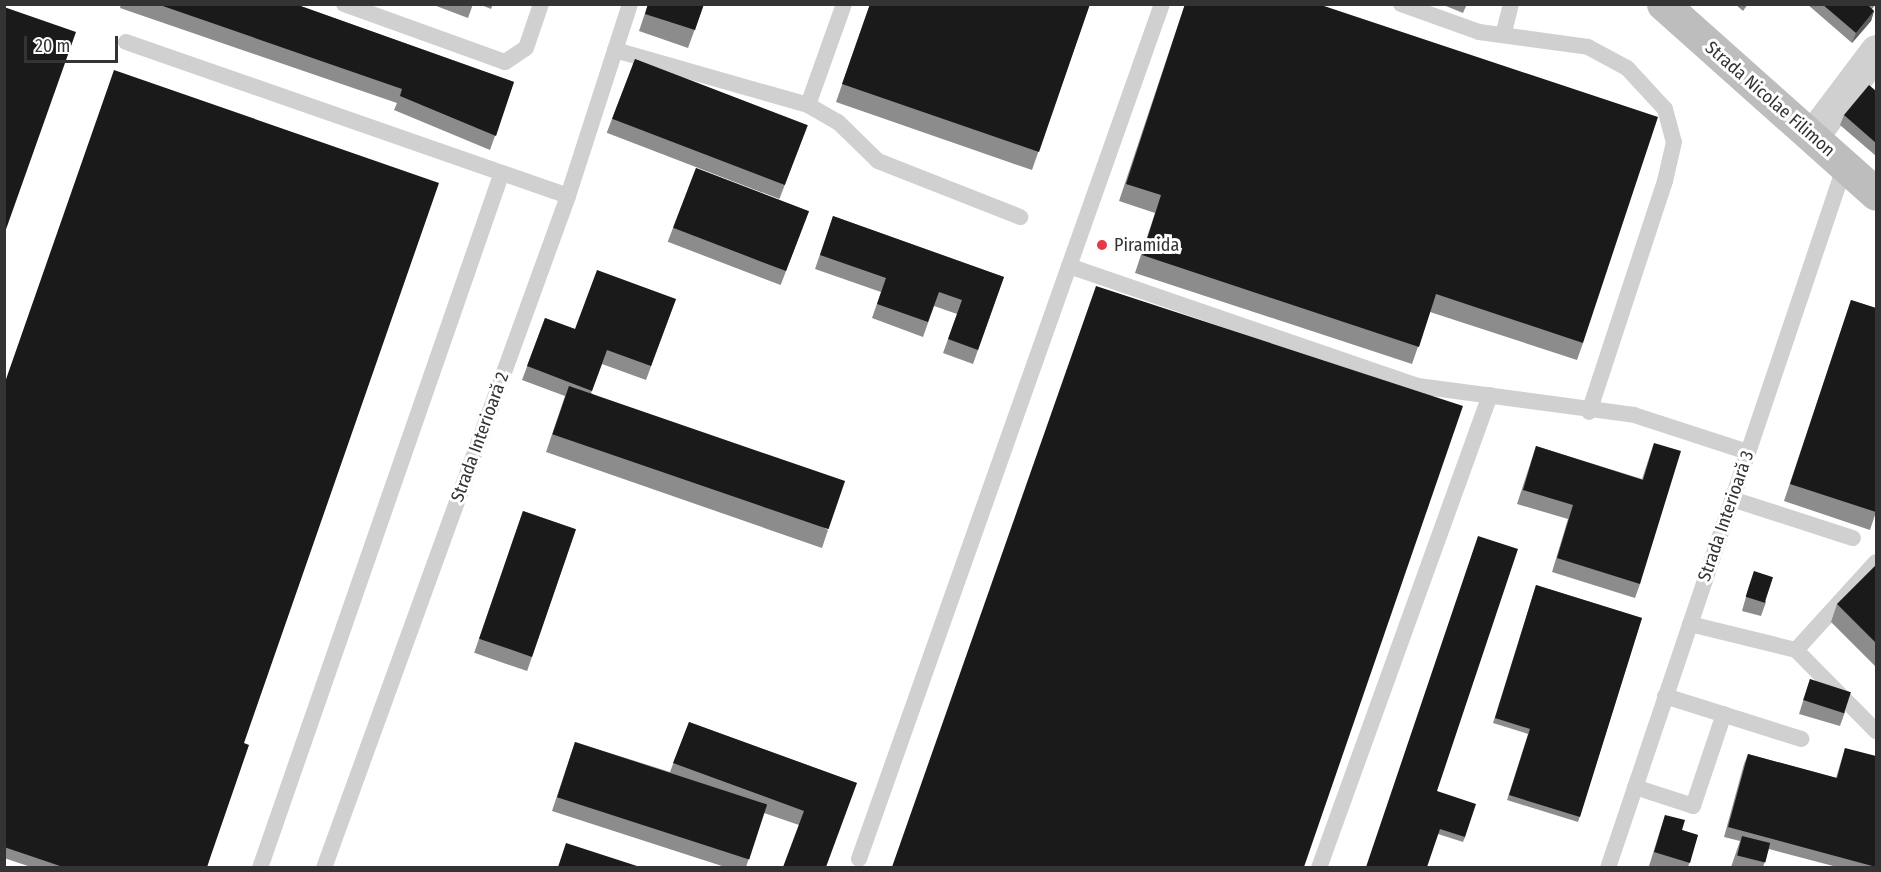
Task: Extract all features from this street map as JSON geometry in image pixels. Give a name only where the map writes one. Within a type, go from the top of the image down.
[{"type":"street","name":"Strada Nicolae Filimon","points":[[1663,4],[1813,135],[1876,194]]},
{"type":"street","points":[[1813,135],[1876,51]]},
{"type":"lane","points":[[344,4],[505,62],[526,48],[541,4]]},
{"type":"lane","name":"Strada Interioară 2","points":[[324,867],[568,196],[630,4]]},
{"type":"lane","points":[[808,105],[844,4]]},
{"type":"lane","points":[[859,859],[1162,4]]},
{"type":"lane","points":[[1401,4],[1479,32],[1504,32],[1588,47],[1627,68],[1665,109],[1674,142],[1589,412]]},
{"type":"lane","points":[[1504,32],[1511,4]]},
{"type":"lane","points":[[126,42],[501,175],[568,196]]},
{"type":"lane","points":[[615,50],[808,105],[838,122],[878,161],[1020,217]]},
{"type":"lane","name":"Strada Interioară 3","points":[[1608,867],[1845,165]]},
{"type":"lane","points":[[260,867],[501,175]]},
{"type":"lane","points":[[1069,266],[1418,386],[1490,395],[1589,412],[1634,415],[1748,452]]},
{"type":"lane","points":[[1319,867],[1490,395]]},
{"type":"lane","points":[[1732,499],[1853,538]]},
{"type":"lane","points":[[1796,650],[1876,562]]},
{"type":"lane","points":[[1690,624],[1796,650],[1876,731]]},
{"type":"lane","points":[[1665,696],[1801,738]]},
{"type":"lane","points":[[1635,787],[1694,806],[1724,714]]},
{"type":"building","points":[[157,4],[295,4],[514,82],[496,136],[400,96],[402,89]]},
{"type":"building","points":[[648,4],[704,4],[695,30],[645,14]]},
{"type":"building","points":[[870,4],[1090,4],[1039,152],[842,84]]},
{"type":"building","points":[[1185,4],[1318,4],[1658,117],[1583,343],[1436,294],[1419,347],[1142,255],[1161,195],[1126,184]]},
{"type":"building","points":[[1822,4],[1867,4],[1874,11],[1856,33]]},
{"type":"building","points":[[4,7],[76,32],[4,235]]},
{"type":"building","points":[[635,59],[808,125],[785,185],[612,119]]},
{"type":"building","points":[[114,70],[439,183],[244,743],[249,745],[207,867],[63,867],[4,847],[4,385]]},
{"type":"building","points":[[1869,85],[1876,91],[1876,143],[1844,115]]},
{"type":"building","points":[[696,168],[809,211],[786,271],[673,228]]},
{"type":"building","points":[[833,216],[1004,277],[978,350],[948,339],[962,300],[939,292],[928,322],[877,304],[886,278],[820,255]]},
{"type":"building","points":[[597,270],[676,299],[651,366],[607,350],[592,391],[527,366],[545,318],[575,329]]},
{"type":"building","points":[[1096,286],[1463,406],[1304,867],[892,867]]},
{"type":"building","points":[[1851,300],[1876,308],[1876,512],[1790,484]]},
{"type":"building","points":[[569,386],[845,481],[828,529],[552,434]]},
{"type":"building","points":[[1654,443],[1681,451],[1640,584],[1557,558],[1573,505],[1523,490],[1536,446],[1643,480]]},
{"type":"building","points":[[523,511],[576,529],[532,657],[479,639]]},
{"type":"building","points":[[1478,536],[1518,549],[1437,791],[1476,804],[1465,837],[1440,829],[1427,867],[1366,867]]},
{"type":"building","points":[[1876,565],[1876,643],[1837,604]]},
{"type":"building","points":[[1754,571],[1773,577],[1765,603],[1746,597]]},
{"type":"building","points":[[1536,585],[1642,618],[1580,817],[1509,795],[1530,729],[1495,718]]},
{"type":"building","points":[[1810,679],[1851,692],[1844,713],[1803,700]]},
{"type":"building","points":[[689,722],[857,783],[826,867],[783,867],[804,811],[673,763]]},
{"type":"building","points":[[575,742],[767,804],[749,860],[557,797]]},
{"type":"building","points":[[1845,748],[1876,756],[1876,867],[1728,827],[1748,754],[1837,778]]},
{"type":"building","points":[[1665,815],[1685,820],[1682,830],[1698,835],[1690,863],[1654,852]]},
{"type":"building","points":[[1742,836],[1770,843],[1765,862],[1737,855]]},
{"type":"building","points":[[566,843],[640,867],[558,867]]},
{"type":"place","name":"Piramida","points":[[1102,245]]}]
